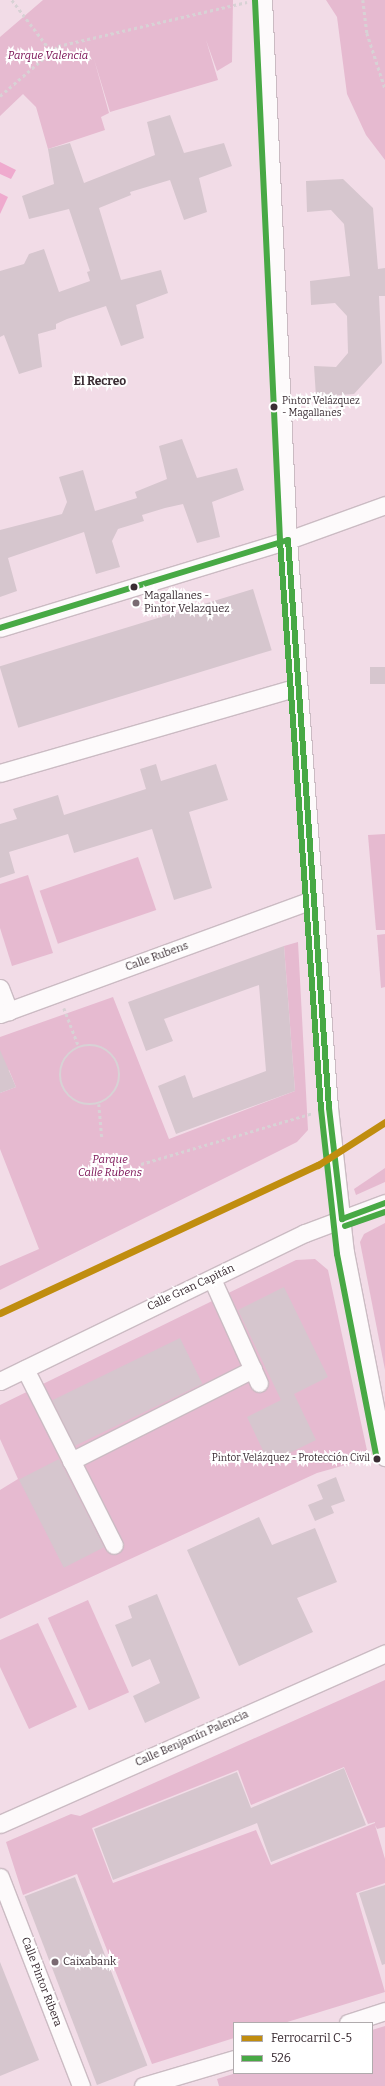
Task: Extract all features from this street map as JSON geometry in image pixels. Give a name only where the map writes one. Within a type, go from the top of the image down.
[{"type":"street","points":[[263,0],[288,540],[329,1108],[341,1211],[385,1457]]},
{"type":"street","points":[[0,628],[288,540],[385,505]]},
{"type":"street","points":[[0,773],[298,687]]},
{"type":"street","name":"Calle Rubens","points":[[4,1012],[314,899]]},
{"type":"street","points":[[0,988],[4,1012]]},
{"type":"street","name":"Calle Gran Capitán","points":[[0,1381],[212,1278],[341,1211],[385,1203]]},
{"type":"street","points":[[71,1461],[256,1376],[212,1278]]},
{"type":"street","points":[[25,1369],[114,1545]]},
{"type":"street","name":"Calle Benjamín Palencia","points":[[0,1824],[385,1653]]},
{"type":"street","name":"Calle Pintor Ribera","points":[[0,1877],[81,2086]]},
{"type":"street","points":[[351,2022],[385,2011]]},
{"type":"street","points":[[143,2086],[189,2080],[233,2059]]},
{"type":"path","points":[[12,0],[51,51]]},
{"type":"path","points":[[0,96],[58,46],[232,3],[263,0]]},
{"type":"path","points":[[363,0],[367,33],[385,88]]},
{"type":"path","points":[[58,993],[79,1047]]},
{"type":"path","points":[[98,1046],[113,1056],[118,1065],[114,1092],[99,1104],[79,1103],[64,1090],[60,1070],[64,1060],[79,1047],[98,1046]]},
{"type":"path","points":[[99,1104],[102,1138]]},
{"type":"path","points":[[141,1164],[329,1108]]},
{"type":"green space","name":"Parque Valencia","points":[[43,0],[233,0],[232,62],[217,71],[206,40],[218,80],[110,112],[94,59],[109,113],[101,117],[105,130],[48,149],[36,107],[23,94],[0,116],[0,37]]},
{"type":"green space","points":[[326,0],[385,0],[385,160],[366,135],[347,94],[337,17]]},
{"type":"green space","points":[[385,834],[385,930],[376,930],[368,835]]},
{"type":"green space","points":[[138,857],[156,910],[58,944],[40,891]]},
{"type":"green space","points":[[28,875],[53,953],[12,966],[0,928],[0,884]]},
{"type":"green space","points":[[385,934],[385,987],[381,988],[377,935]]},
{"type":"green space","name":"Parque Calle Rubens","points":[[298,942],[308,1130],[297,1142],[0,1290],[0,1266],[39,1249],[0,1149],[0,1093],[16,1087],[9,1070],[2,1073],[0,1067],[0,1037],[113,997],[169,1139],[295,1091],[284,946]]},
{"type":"green space","points":[[385,1168],[385,1182],[356,1195],[354,1189]]},
{"type":"green space","points":[[385,1223],[385,1370],[360,1242],[364,1234]]},
{"type":"green space","points":[[315,1259],[328,1270],[368,1455],[356,1462],[317,1473],[0,1619],[0,1490],[18,1479],[0,1439],[0,1405],[296,1260]]},
{"type":"green space","points":[[88,1600],[129,1692],[89,1710],[48,1618]]},
{"type":"green space","points":[[38,1623],[77,1707],[29,1729],[0,1667],[0,1640]]},
{"type":"green space","points":[[385,1680],[385,1827],[377,1829],[375,1825],[385,1859],[385,1883],[356,1893],[385,1992],[287,2022],[233,2022],[233,2038],[152,2064],[77,1874],[23,1895],[6,1842],[71,1814],[80,1816]],"holes":[[[344,1767],[368,1824],[375,1822],[271,1865],[256,1830],[113,1883],[92,1828],[238,1770],[251,1805]]]},
{"type":"green space","points":[[385,2026],[385,2086],[219,2086],[217,2079],[233,2074],[373,2074],[373,2030]]},
{"type":"shaded area","points":[[0,162],[16,170],[11,179],[0,174]]},
{"type":"shaded area","points":[[0,193],[8,197],[0,214]]},
{"type":"building","points":[[170,115],[184,153],[224,143],[232,166],[199,178],[207,212],[184,220],[170,180],[130,192],[131,195],[99,208],[121,280],[161,270],[168,293],[136,305],[144,338],[121,346],[106,306],[67,319],[56,324],[56,329],[38,334],[42,367],[19,374],[4,335],[0,337],[0,271],[24,264],[29,254],[44,249],[59,292],[90,281],[87,272],[90,271],[69,209],[29,219],[22,196],[54,184],[48,149],[70,143],[84,183],[155,155],[147,122]]},
{"type":"building","points":[[343,179],[373,208],[378,269],[385,268],[385,296],[379,296],[382,363],[354,394],[316,397],[314,366],[336,367],[348,353],[347,316],[335,303],[311,305],[310,281],[350,276],[344,224],[331,210],[307,212],[306,181]]},
{"type":"building","points":[[182,439],[197,478],[237,468],[244,490],[212,502],[220,537],[197,543],[183,504],[165,508],[142,515],[144,521],[118,529],[112,541],[120,567],[96,574],[84,532],[8,558],[17,591],[0,597],[0,530],[62,514],[67,502],[59,477],[83,470],[95,511],[137,498],[135,492],[167,479],[159,446]]},
{"type":"building","points":[[253,589],[272,650],[18,728],[0,666]]},
{"type":"building","points":[[370,667],[385,667],[385,684],[370,684]]},
{"type":"building","points":[[156,764],[161,781],[216,764],[228,800],[189,812],[212,888],[174,900],[152,829],[74,853],[68,834],[9,852],[15,873],[0,878],[0,824],[17,819],[13,809],[58,795],[64,815],[146,789],[140,769]]},
{"type":"building","points":[[284,946],[295,1091],[176,1134],[158,1086],[185,1075],[193,1098],[266,1071],[259,985],[164,1019],[173,1041],[146,1051],[128,1002]]},
{"type":"building","points":[[0,1050],[16,1087],[0,1093]]},
{"type":"building","points":[[284,1287],[328,1377],[294,1394],[316,1440],[269,1463],[247,1417],[281,1400],[238,1310]]},
{"type":"building","points":[[180,1338],[202,1384],[75,1446],[52,1400]]},
{"type":"building","points":[[59,1459],[104,1547],[64,1568],[19,1479]]},
{"type":"building","points":[[336,1477],[345,1501],[331,1506],[334,1513],[315,1521],[308,1505],[323,1499],[317,1485]]},
{"type":"building","points":[[259,1517],[272,1545],[315,1528],[337,1582],[297,1598],[313,1632],[239,1666],[187,1550]]},
{"type":"building","points":[[157,1594],[200,1698],[145,1723],[133,1696],[160,1683],[150,1659],[132,1667],[115,1625],[132,1618],[128,1606]]},
{"type":"building","points":[[344,1768],[366,1825],[271,1862],[257,1823],[113,1880],[94,1829],[237,1772],[251,1808]]},
{"type":"building","points":[[75,1877],[147,2066],[97,2085],[25,1896]]},
{"type":"building","points":[[385,1885],[385,1964],[382,1965],[359,1893]]},
{"type":"building","points":[[0,1962],[39,2060],[0,2076]]},
{"type":"rail line","name":"C-5","points":[[0,1313],[318,1165],[385,1122]]},
{"type":"transit line","points":[[255,0],[280,541],[321,1109],[337,1254],[377,1459]]},
{"type":"transit line","name":"526","points":[[288,540],[329,1108],[342,1219]]},
{"type":"transit line","name":"526","points":[[0,628],[288,540]]},
{"type":"transit line","name":"526","points":[[342,1219],[385,1203]]},
{"type":"transit line","points":[[345,1226],[385,1212]]},
{"type":"place","name":"Pintor Velázquez - Magallanes","points":[[274,407]]},
{"type":"place","name":"Magallanes - Pintor Velazquez","points":[[136,603]]},
{"type":"place","name":"Pintor Velázquez - Protección Civil","points":[[377,1459]]},
{"type":"place","name":"Caixabank","points":[[55,1962]]},
{"type":"district","name":"El Recreo","points":[[100,382]]}]
